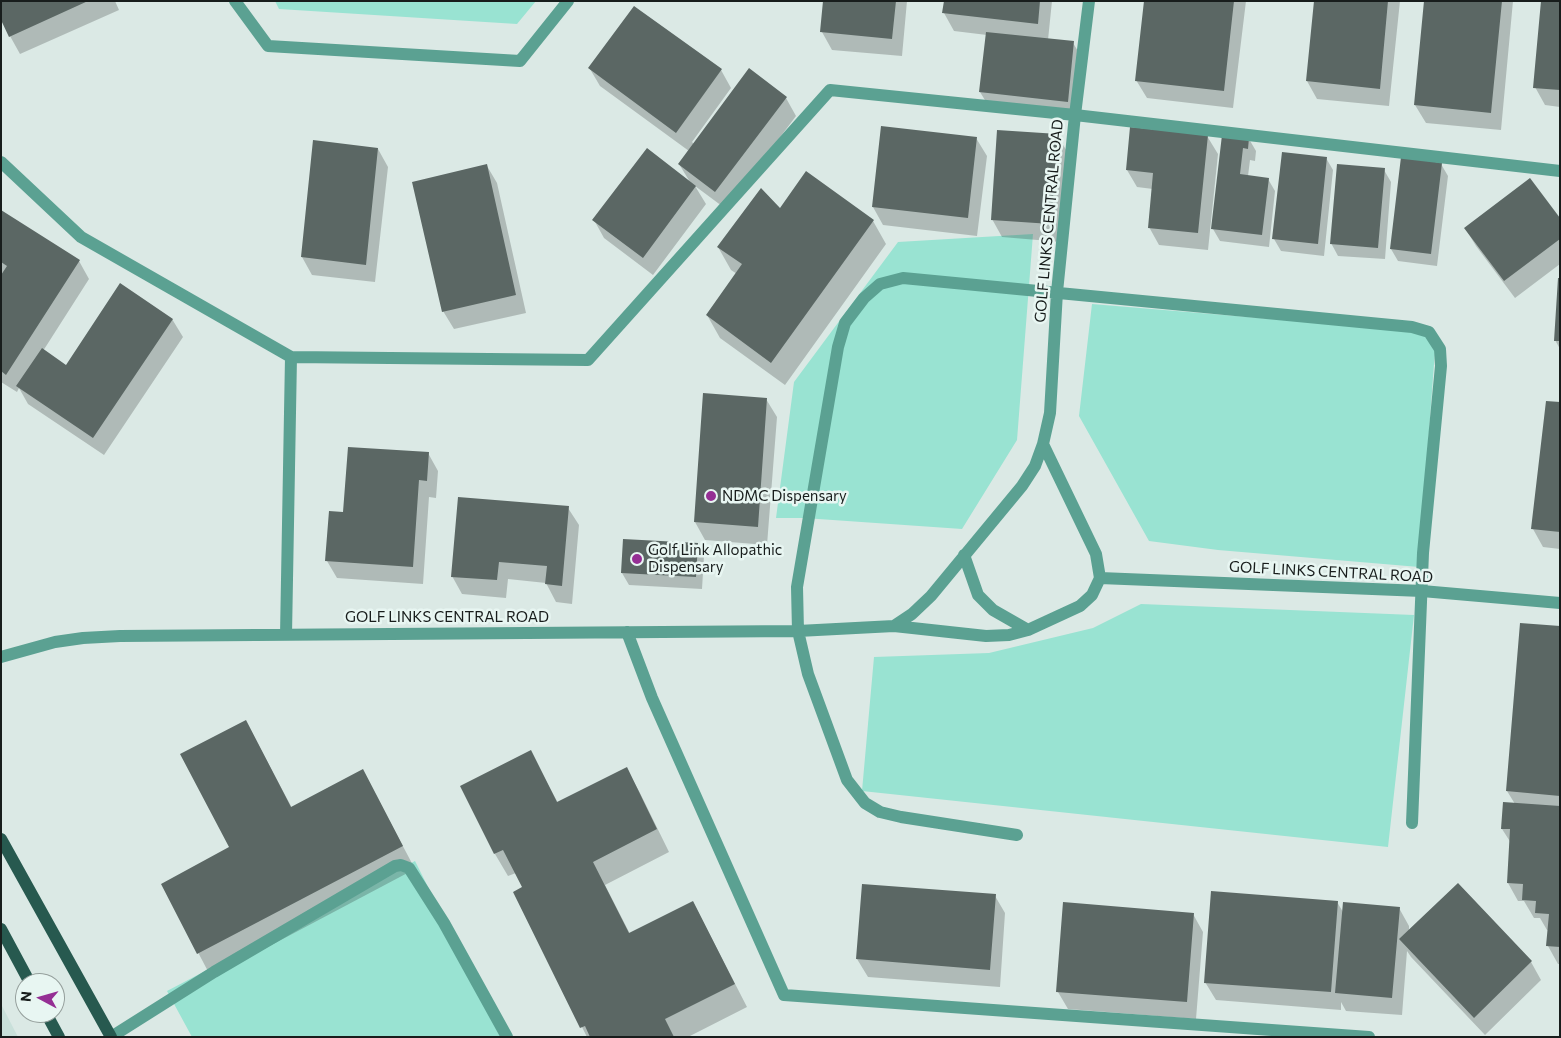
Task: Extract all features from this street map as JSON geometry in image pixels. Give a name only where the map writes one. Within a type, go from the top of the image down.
[{"type":"main road","points":[[1,839],[111,1037]]},
{"type":"main road","points":[[1,928],[25,973]]},
{"type":"main road","points":[[51,1023],[59,1037]]},
{"type":"street","points":[[235,1],[268,46],[520,61],[568,1]]},
{"type":"street","name":"GOLF LINKS CENTRAL ROAD","points":[[894,626],[912,614],[931,596],[1022,486],[1034,466],[1043,444],[1050,413],[1057,292],[1089,1]]},
{"type":"street","points":[[1,162],[81,237],[291,357],[588,360],[830,90],[1075,115],[1560,172]]},
{"type":"street","points":[[1018,835],[901,817],[880,812],[865,803],[847,780],[808,674],[798,631],[798,587],[838,347],[845,323],[864,298],[880,284],[903,278],[1412,327],[1429,332],[1440,350],[1441,366],[1423,553],[1412,823]]},
{"type":"street","points":[[286,635],[291,357]]},
{"type":"street","points":[[1043,444],[1096,554],[1100,578]]},
{"type":"street","points":[[964,555],[978,595],[993,610],[1028,630]]},
{"type":"street","name":"GOLF LINKS CENTRAL ROAD","points":[[1,657],[55,642],[82,638],[798,631],[894,626],[986,636],[1009,635],[1028,630],[1080,606],[1092,595],[1100,578],[1422,592],[1560,603]]},
{"type":"street","points":[[627,632],[652,698],[784,996],[1369,1037]]},
{"type":"street","points":[[111,1037],[223,967],[395,866],[401,865],[409,868],[444,923],[507,1037]]},
{"type":"shaded area","points":[[1,1004],[18,1037],[1,1037]]},
{"type":"green space","points":[[275,1],[536,1],[517,24],[279,9]]},
{"type":"green space","points":[[1033,234],[1017,440],[962,529],[804,518],[776,518],[794,382],[898,242]]},
{"type":"green space","points":[[1092,304],[1392,329],[1436,337],[1419,567],[1218,550],[1149,541],[1079,416]]},
{"type":"green space","points":[[1141,604],[1414,615],[1388,847],[862,791],[874,657],[989,653],[1093,628]]},
{"type":"green space","points":[[415,861],[503,1037],[192,1037],[167,991]]},
{"type":"building","points":[[1,1],[88,1],[9,37],[1,20]]},
{"type":"building","points":[[823,1],[896,1],[892,39],[820,32]]},
{"type":"building","points":[[944,1],[1040,1],[1038,24],[942,13]]},
{"type":"building","points":[[1144,1],[1234,1],[1224,91],[1135,81]]},
{"type":"building","points":[[1314,1],[1388,1],[1380,89],[1306,81]]},
{"type":"building","points":[[1424,1],[1502,1],[1491,113],[1414,105]]},
{"type":"building","points":[[1541,1],[1560,1],[1560,90],[1533,88]]},
{"type":"building","points":[[634,6],[722,69],[676,133],[588,68]]},
{"type":"building","points":[[986,32],[1074,41],[1068,102],[979,92]]},
{"type":"building","points":[[749,68],[787,97],[715,192],[678,164]]},
{"type":"building","points":[[881,126],[977,137],[968,218],[872,207]]},
{"type":"building","points":[[1130,127],[1208,135],[1198,233],[1148,228],[1153,173],[1126,170]]},
{"type":"building","points":[[997,130],[1058,134],[1051,224],[991,220]]},
{"type":"building","points":[[1222,135],[1249,138],[1248,149],[1243,148],[1240,174],[1269,178],[1262,235],[1211,229]]},
{"type":"building","points":[[313,140],[378,148],[366,265],[301,257]]},
{"type":"building","points":[[647,148],[696,186],[643,258],[592,220]]},
{"type":"building","points":[[1282,152],[1327,157],[1318,244],[1272,239]]},
{"type":"building","points":[[1401,157],[1442,163],[1431,254],[1390,249]]},
{"type":"building","points":[[487,164],[516,295],[442,312],[412,182]]},
{"type":"building","points":[[1337,164],[1385,168],[1378,248],[1330,244]]},
{"type":"building","points":[[806,171],[874,220],[771,363],[706,315],[742,264],[717,247],[761,188],[780,208]]},
{"type":"building","points":[[1530,178],[1560,218],[1560,239],[1504,281],[1464,228]]},
{"type":"building","points":[[1,210],[80,260],[6,375],[1,371],[1,275],[7,266],[1,262]]},
{"type":"building","points":[[1558,278],[1560,278],[1560,341],[1554,341]]},
{"type":"building","points":[[120,283],[173,319],[93,438],[16,386],[42,348],[66,365]]},
{"type":"building","points":[[703,393],[767,398],[758,527],[694,522]]},
{"type":"building","points":[[1546,401],[1560,402],[1560,532],[1531,529]]},
{"type":"building","points":[[348,447],[429,452],[427,481],[419,480],[413,567],[325,561],[329,511],[343,512]]},
{"type":"building","points":[[458,497],[569,506],[562,586],[545,584],[547,566],[499,562],[497,580],[451,577]]},
{"type":"building","points":[[623,539],[698,543],[696,577],[621,573]]},
{"type":"building","points":[[1520,623],[1560,626],[1560,796],[1506,791]]},
{"type":"building","points":[[246,720],[291,807],[363,769],[403,846],[197,954],[161,884],[229,847],[180,754]]},
{"type":"building","points":[[531,750],[557,802],[627,767],[657,829],[593,862],[629,933],[693,901],[735,984],[665,1019],[674,1037],[590,1037],[585,1026],[580,1028],[513,892],[522,887],[503,850],[494,854],[460,786]]},
{"type":"building","points":[[1503,802],[1560,806],[1560,947],[1546,946],[1549,914],[1535,913],[1536,901],[1522,900],[1523,884],[1507,883],[1510,829],[1501,829]]},
{"type":"building","points":[[1458,883],[1532,961],[1474,1018],[1399,939]]},
{"type":"building","points":[[862,884],[996,894],[990,970],[856,959]]},
{"type":"building","points":[[1211,891],[1338,901],[1331,992],[1204,983]]},
{"type":"building","points":[[1063,902],[1194,913],[1187,1002],[1056,992]]},
{"type":"building","points":[[1343,902],[1400,907],[1392,998],[1335,993]]},
{"type":"place","name":"NDMC Dispensary","points":[[711,496]]},
{"type":"place","name":"Golf Link Allopathic Dispensary","points":[[637,559]]}]
